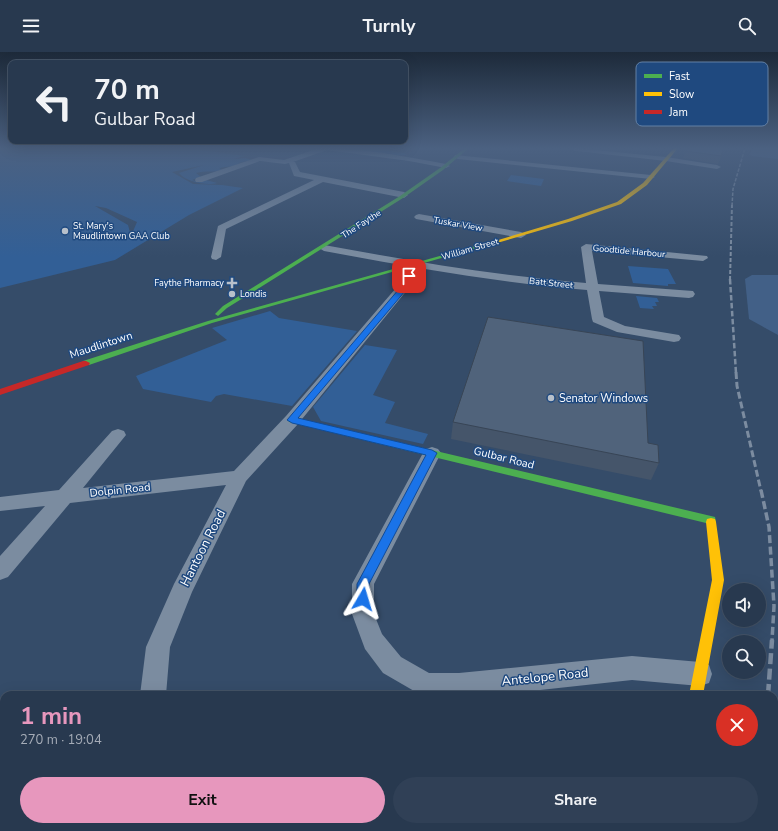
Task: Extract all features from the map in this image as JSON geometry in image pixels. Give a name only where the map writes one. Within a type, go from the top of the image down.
[{"type":"street","points":[[216,257],[221,228],[311,184]]},
{"type":"street","points":[[349,184],[404,195]]},
{"type":"street","name":"The Faythe","points":[[210,322],[225,307],[324,248],[419,184]]},
{"type":"street","name":"William Street","points":[[210,322],[521,235],[619,203],[634,194],[644,184]]},
{"type":"street","name":"Tuskar View","points":[[419,217],[521,235]]},
{"type":"street","name":"Goodtide Harbour","points":[[674,338],[622,329],[598,319],[586,247],[703,258]]},
{"type":"street","points":[[324,248],[414,265]]},
{"type":"street","name":"Batt Street","points":[[414,265],[520,280],[689,294]]},
{"type":"street","name":"Hantoon Road","points":[[153,691],[158,647],[182,591],[240,477],[292,420],[408,282],[409,276],[399,270]]},
{"type":"street","points":[[249,293],[249,302],[257,309]]},
{"type":"street","name":"Maudlintown","points":[[0,392],[210,322]]},
{"type":"street","name":"Gulbar Road","points":[[292,420],[711,520],[718,580],[698,684]]},
{"type":"street","points":[[0,571],[67,496],[118,435]]},
{"type":"street","name":"Antelope Road","points":[[432,453],[363,584],[363,614],[373,641],[392,665],[427,685],[460,686],[632,668],[698,684]]},
{"type":"street","name":"Dolpin Road","points":[[0,504],[240,477]]},
{"type":"shaded area","name":"St. Mary's Maudlintown GAA Club","points":[[0,184],[203,184],[243,188],[189,215],[115,260],[0,288]],"holes":[[[95,206],[106,208],[137,222],[131,236],[128,225]]]},
{"type":"shaded area","points":[[628,266],[668,269],[676,284],[668,284],[668,286],[633,283]]},
{"type":"shaded area","points":[[752,275],[778,275],[778,335],[749,319],[745,279]]},
{"type":"shaded area","points":[[636,296],[657,298],[659,302],[655,302],[657,306],[652,306],[654,309],[640,308]]},
{"type":"shaded area","points":[[270,311],[279,318],[357,331],[292,406],[224,394],[216,396],[211,402],[143,389],[136,376],[227,340],[212,328]]},
{"type":"shaded area","points":[[365,345],[397,350],[373,395],[395,402],[385,423],[428,434],[423,444],[321,421],[313,407]]},
{"type":"building","name":"Senator Windows","points":[[488,317],[643,341],[648,443],[658,445],[659,463],[453,422]]},
{"type":"railway","points":[[732,206],[734,184]]},
{"type":"railway","points":[[730,279],[732,205]]},
{"type":"railway","points":[[730,279],[736,373]]},
{"type":"railway","points":[[736,372],[737,386],[761,491]]},
{"type":"railway","points":[[761,490],[769,527],[774,606],[772,641]]},
{"type":"railway","points":[[768,691],[772,640]]},
{"type":"traffic: fast","points":[[218,314],[225,307],[310,255],[420,184]]},
{"type":"traffic: fast","points":[[86,363],[210,322],[488,244]]},
{"type":"traffic: fast","points":[[292,420],[711,520],[711,522]]},
{"type":"traffic: slow","points":[[488,244],[570,220],[619,203],[645,184]]},
{"type":"traffic: slow","points":[[697,691],[718,580],[711,522]]},
{"type":"traffic: jam","points":[[0,392],[86,363]]},
{"type":"place","name":"St. Mary's Maudlintown GAA Club","points":[[65,231]]},
{"type":"place","name":"Faythe Pharmacy","points":[[232,283]]},
{"type":"place","name":"Londis","points":[[232,294]]},
{"type":"place","name":"Senator Windows","points":[[551,398]]},
{"type":"route","points":[[363,599],[363,584],[432,453],[292,420],[408,282],[409,276]]}]
